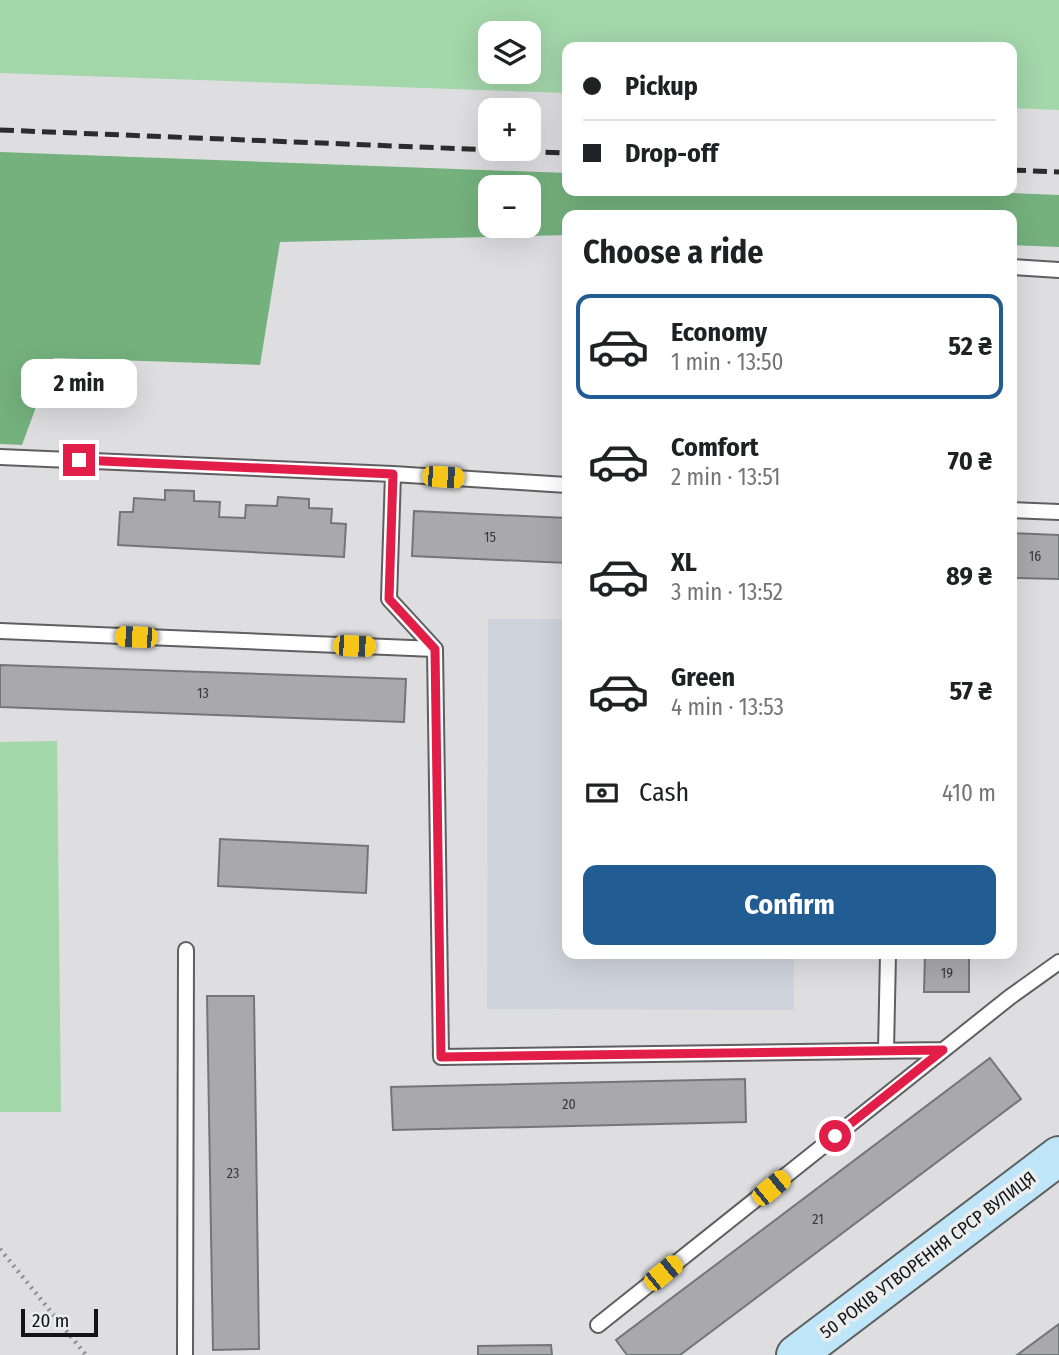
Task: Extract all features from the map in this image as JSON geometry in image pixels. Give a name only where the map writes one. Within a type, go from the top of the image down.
[{"type":"main road","name":"50 РОКІВ УТВОРЕННЯ СРСР ВУЛИЦЯ","points":[[796,1355],[1059,1156]]},
{"type":"lane","points":[[1017,267],[1059,270]]},
{"type":"lane","points":[[0,457],[393,474],[562,485]]},
{"type":"lane","points":[[393,474],[389,599],[435,649],[441,1057],[943,1050]]},
{"type":"lane","points":[[1017,510],[1059,512]]},
{"type":"lane","points":[[0,631],[435,649]]},
{"type":"lane","points":[[185,1355],[186,950]]},
{"type":"lane","points":[[886,1051],[888,959]]},
{"type":"lane","points":[[598,1325],[1010,997],[1059,962]]},
{"type":"path","points":[[0,1249],[86,1355]]},
{"type":"shaded area","points":[[488,619],[562,619],[562,959],[794,959],[794,1010],[487,1009]]},
{"type":"green space","points":[[0,0],[1059,0],[1059,110],[1017,108],[1017,42],[562,42],[562,93],[0,73]]},
{"type":"green space","points":[[0,152],[562,173],[562,196],[1059,195],[1059,247],[1017,245],[1017,210],[562,210],[562,235],[541,236],[541,175],[478,175],[478,237],[280,242],[260,365],[54,358],[22,445],[0,444]]},
{"type":"green space","points":[[57,741],[61,1112],[0,1112],[0,742]]},
{"type":"building","points":[[165,490],[194,491],[194,501],[220,502],[219,517],[245,518],[246,505],[277,506],[278,497],[309,499],[309,508],[332,509],[331,523],[346,524],[344,557],[118,545],[120,512],[133,512],[134,498],[165,500]]},
{"type":"building","points":[[414,511],[562,518],[562,563],[412,556]]},
{"type":"building","points":[[1017,533],[1059,535],[1059,579],[1017,578]]},
{"type":"building","points":[[0,665],[406,679],[404,722],[0,707]]},
{"type":"building","points":[[220,839],[368,846],[366,893],[218,886]]},
{"type":"building","points":[[925,959],[969,959],[969,992],[924,992]]},
{"type":"building","points":[[207,996],[254,996],[259,1349],[213,1350]]},
{"type":"building","points":[[990,1058],[1021,1099],[680,1355],[627,1355],[616,1340]]},
{"type":"building","points":[[745,1079],[746,1122],[393,1130],[391,1087]]},
{"type":"building","points":[[1059,1324],[1059,1355],[1017,1355]]},
{"type":"building","points":[[551,1345],[552,1355],[478,1355],[478,1346]]},
{"type":"railway","points":[[0,130],[562,153]]},
{"type":"railway","points":[[1017,170],[1059,172]]},
{"type":"route","points":[[79,460],[393,474],[389,599],[435,649],[441,1057],[943,1050],[835,1136]]}]
